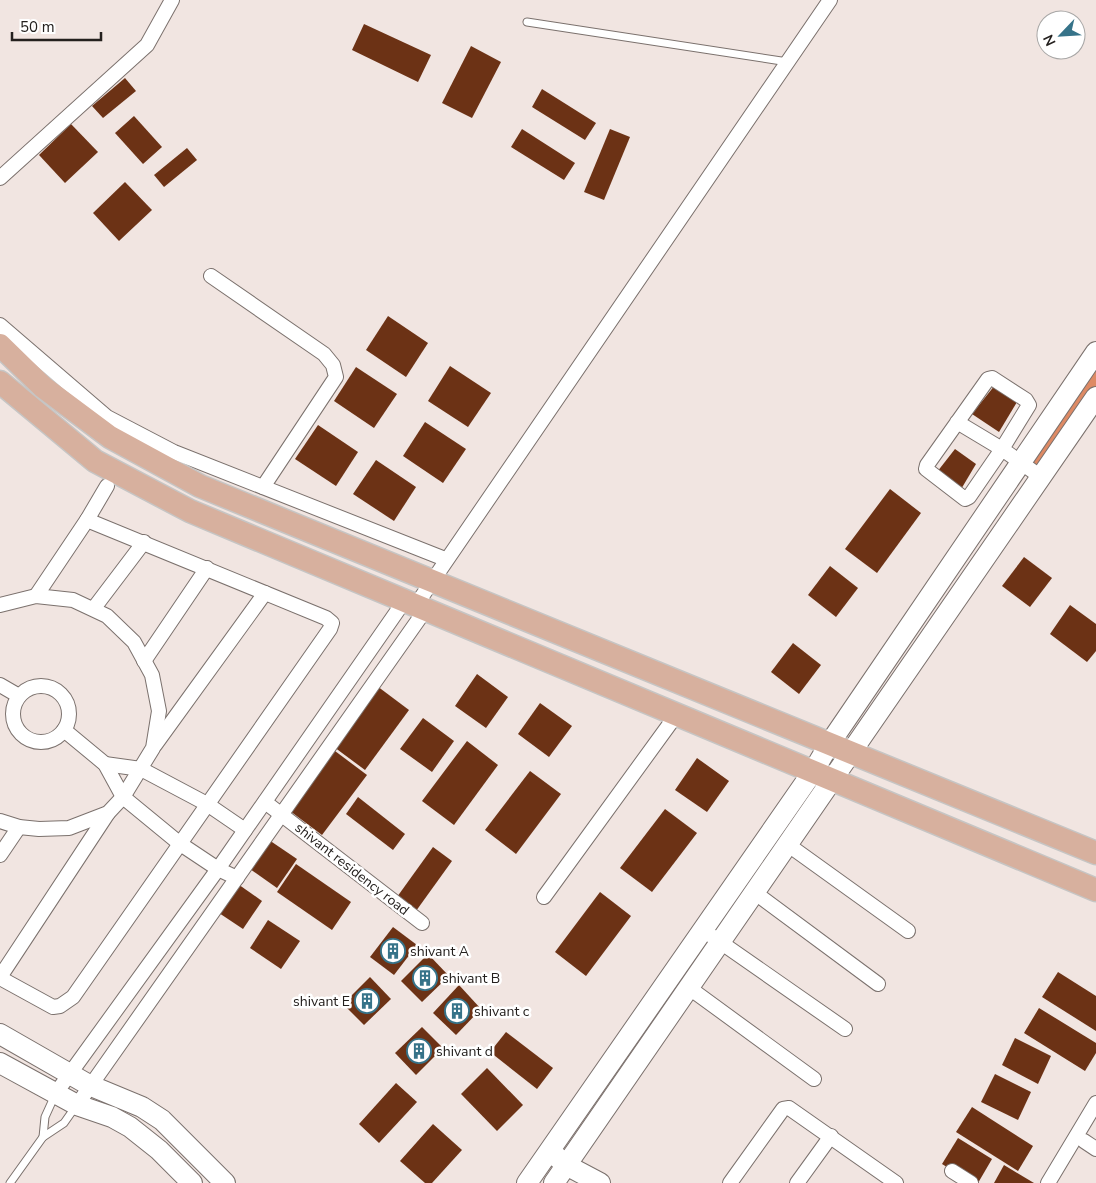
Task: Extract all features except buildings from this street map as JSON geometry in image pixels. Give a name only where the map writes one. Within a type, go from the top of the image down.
[{"type":"main road","points":[[0,345],[44,387],[110,437],[200,486],[1096,853]]},
{"type":"main road","points":[[0,382],[95,462],[190,510],[1096,890]]},
{"type":"street","points":[[0,178],[147,45],[172,0]]},
{"type":"street","points":[[77,1104],[281,814],[430,580],[830,0]]},
{"type":"street","points":[[211,276],[324,354],[333,365],[336,377],[263,487]]},
{"type":"street","points":[[0,325],[107,418],[174,452],[445,558]]},
{"type":"street","points":[[554,1183],[786,844],[823,774],[830,743],[1096,352]]},
{"type":"street","points":[[992,378],[1026,400],[1029,405],[1002,449],[970,497],[965,499],[926,469],[988,379],[992,378]]},
{"type":"street","points":[[527,1183],[703,930],[823,774],[851,752],[1096,397]]},
{"type":"street","points":[[957,422],[1002,449],[1041,477]]},
{"type":"street","points":[[36,596],[87,520],[107,486]]},
{"type":"street","points":[[87,520],[326,618],[332,623],[330,629],[73,996],[60,1006],[53,1007],[0,978],[108,813],[122,797],[153,748],[265,593]]},
{"type":"street","points":[[94,608],[144,542]]},
{"type":"street","points":[[144,661],[207,568]]},
{"type":"street","points":[[0,605],[36,596],[73,600],[94,608],[107,616],[134,642],[152,675],[158,711],[153,748]]},
{"type":"street","points":[[56,1093],[265,802],[416,604]]},
{"type":"street","points":[[0,685],[19,696]]},
{"type":"street","points":[[35,686],[44,686],[61,694],[69,711],[68,721],[64,730],[58,736],[41,742],[25,736],[14,722],[15,704],[19,696],[35,686]]},
{"type":"street","points":[[544,897],[677,714]]},
{"type":"street","points":[[64,730],[105,764],[122,797],[180,843],[218,869],[236,878]]},
{"type":"street","points":[[105,764],[141,769],[207,804],[245,830]]},
{"type":"street","name":"shivant residency road","points":[[265,802],[422,923]]},
{"type":"street","points":[[0,821],[19,827],[39,829],[70,828],[108,813]]},
{"type":"street","points":[[0,855],[19,827]]},
{"type":"street","points":[[786,844],[908,931]]},
{"type":"street","points":[[754,892],[878,984]]},
{"type":"street","points":[[703,930],[845,1029]]},
{"type":"street","points":[[688,987],[814,1079]]},
{"type":"street","points":[[0,1034],[89,1085],[142,1107],[162,1120],[225,1183]]},
{"type":"street","points":[[0,1063],[77,1104],[112,1117],[130,1127],[159,1150],[192,1183]]},
{"type":"street","points":[[1048,1183],[1096,1103]]},
{"type":"street","points":[[730,1183],[783,1109],[794,1110],[896,1183]]},
{"type":"street","points":[[797,1183],[831,1136]]},
{"type":"street","points":[[1084,1141],[1096,1149]]},
{"type":"street","points":[[549,1151],[566,1165],[600,1183]]},
{"type":"street","points":[[952,1171],[971,1183]]},
{"type":"lane","points":[[527,22],[788,62]]},
{"type":"lane","points":[[43,1137],[45,1117],[56,1093]]},
{"type":"lane","points":[[10,1183],[43,1137],[64,1123],[77,1104]]},
{"type":"shaded area","points":[[1096,368],[1096,388],[1041,468],[1030,462]]},
{"type":"place","name":"shivant A","points":[[393,951]]},
{"type":"place","name":"shivant B","points":[[425,978]]},
{"type":"place","name":"shivant E","points":[[367,1001]]},
{"type":"place","name":"shivant c","points":[[457,1011]]},
{"type":"place","name":"shivant d","points":[[419,1051]]}]
